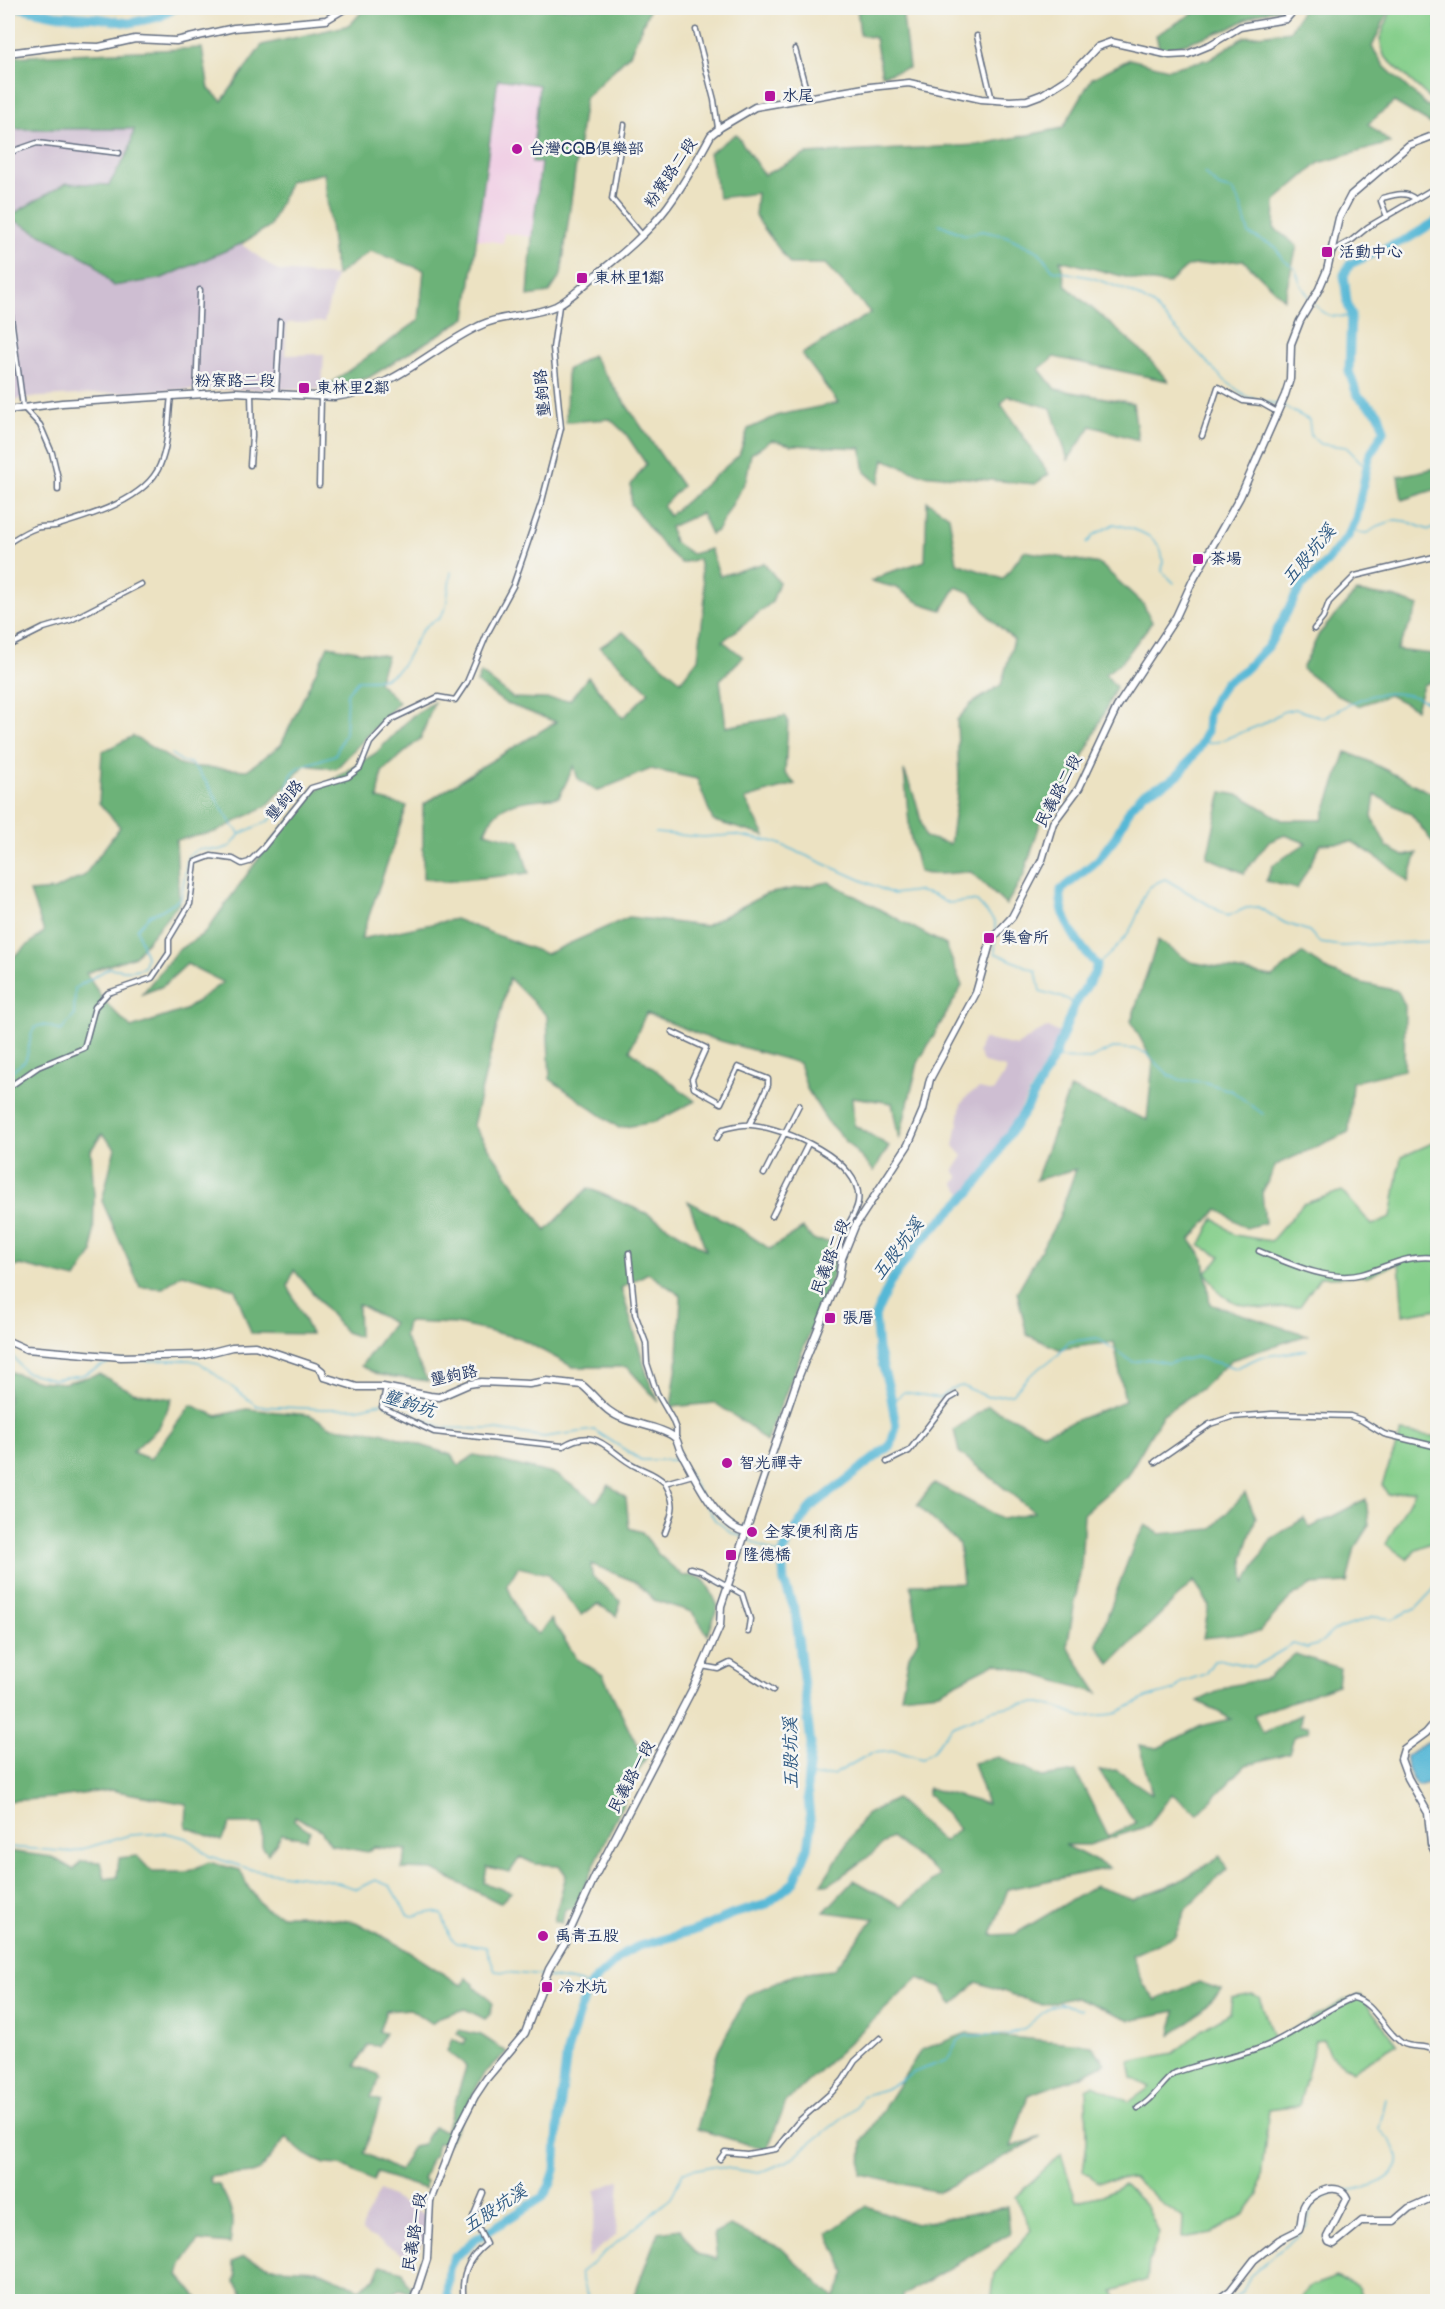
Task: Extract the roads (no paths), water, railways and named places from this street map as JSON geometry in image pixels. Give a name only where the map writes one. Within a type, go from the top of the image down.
[{"type":"main road","points":[[8,52],[62,46],[99,47],[135,39],[176,42],[234,28],[326,20],[346,8]]},
{"type":"main road","name":"粉寮路二段","points":[[8,410],[196,394],[348,395],[379,385],[406,372],[476,327],[497,319],[530,314],[559,305],[642,235],[668,207],[711,135],[755,106],[870,87],[909,83],[963,96],[992,100],[1027,100],[1043,94],[1068,78],[1097,47],[1111,42],[1170,55],[1188,54],[1210,45],[1239,27],[1286,18],[1296,8]]},
{"type":"main road","name":"民義路二段","points":[[727,1586],[798,1378],[838,1277],[842,1258],[855,1226],[908,1145],[923,1110],[930,1079],[976,993],[989,946],[996,934],[1012,917],[1042,860],[1053,823],[1079,788],[1117,707],[1176,617],[1192,582],[1240,497],[1280,408],[1290,379],[1291,344],[1300,321],[1327,270],[1339,218],[1351,195],[1408,146],[1437,134]]},
{"type":"main road","name":"壟鉤路","points":[[8,1341],[26,1349],[121,1357],[200,1354],[232,1347],[255,1346],[317,1367],[322,1371],[324,1377],[357,1387],[386,1387],[439,1397],[469,1384],[481,1382],[529,1384],[547,1381],[582,1385],[604,1409],[623,1419],[645,1425],[675,1438]]},
{"type":"main road","points":[[675,1438],[692,1475],[711,1504],[727,1524],[744,1537]]},
{"type":"main road","name":"民義路一段","points":[[413,2301],[427,2259],[430,2201],[440,2173],[475,2096],[496,2065],[525,2033],[546,1976],[702,1666],[720,1626],[721,1606],[727,1586]]},
{"type":"main road","points":[[1437,1719],[1426,1733],[1404,1749],[1401,1759],[1408,1778],[1428,1813],[1431,1844],[1437,1858]]},
{"type":"main road","points":[[1215,2301],[1230,2291],[1254,2260],[1279,2240],[1299,2230],[1304,2206],[1323,2190],[1343,2191],[1347,2198],[1327,2237],[1331,2244],[1334,2244],[1355,2224],[1362,2221],[1394,2221],[1409,2208],[1437,2195]]},
{"type":"street","points":[[696,30],[714,100],[718,129]]},
{"type":"street","points":[[977,36],[992,100]]},
{"type":"street","points":[[795,49],[808,97]]},
{"type":"street","points":[[624,126],[612,199],[642,235]]},
{"type":"street","points":[[8,153],[37,143],[119,153]]},
{"type":"street","points":[[1332,252],[1437,186]]},
{"type":"street","points":[[1387,217],[1381,201],[1383,198],[1401,194],[1410,195],[1415,199]]},
{"type":"street","points":[[196,394],[200,290]]},
{"type":"street","points":[[8,295],[23,407],[40,425],[52,453],[58,478],[58,490]]},
{"type":"street","name":"壟鉤路","points":[[8,1084],[12,1086],[38,1067],[84,1048],[95,1007],[108,993],[152,978],[169,953],[169,939],[190,904],[195,862],[211,856],[233,859],[242,864],[249,862],[311,788],[348,777],[360,768],[370,743],[392,719],[438,697],[455,700],[467,682],[487,634],[513,586],[542,501],[561,428],[553,348],[559,305]]},
{"type":"street","points":[[276,394],[280,321]]},
{"type":"street","points":[[1202,435],[1218,387],[1243,401],[1280,408]]},
{"type":"street","points":[[250,465],[251,393]]},
{"type":"street","points":[[8,543],[37,528],[51,527],[108,507],[139,492],[148,484],[159,466],[165,447],[171,396]]},
{"type":"street","points":[[319,485],[321,396]]},
{"type":"street","points":[[1314,629],[1323,618],[1329,602],[1355,576],[1437,556]]},
{"type":"street","points":[[8,646],[44,628],[71,620],[141,584]]},
{"type":"street","points":[[8,882],[9,889]]},
{"type":"street","points":[[672,1032],[706,1048],[692,1079],[694,1088],[721,1103],[738,1067],[768,1079],[768,1085],[750,1124]]},
{"type":"street","points":[[764,1174],[800,1105]]},
{"type":"street","points":[[717,1138],[723,1129],[750,1124],[785,1134],[828,1152],[856,1182],[858,1202],[840,1242],[842,1258]]},
{"type":"street","points":[[772,1216],[808,1144]]},
{"type":"street","points":[[1259,1251],[1313,1272],[1351,1275],[1360,1275],[1406,1258],[1437,1258]]},
{"type":"street","points":[[629,1253],[635,1314],[646,1343],[647,1363],[657,1393],[676,1428],[675,1438]]},
{"type":"street","points":[[386,1387],[382,1407],[434,1432],[563,1446],[580,1438],[592,1438],[617,1452],[636,1467],[652,1472],[665,1483],[673,1497],[674,1508],[665,1533]]},
{"type":"street","points":[[887,1462],[909,1451],[949,1399],[956,1395]]},
{"type":"street","points":[[1155,1462],[1210,1424],[1231,1417],[1272,1414],[1350,1416],[1384,1434],[1437,1447]]},
{"type":"street","points":[[755,1471],[766,1470]]},
{"type":"street","points":[[665,1483],[692,1475]]},
{"type":"street","points":[[690,1568],[742,1594],[750,1619],[748,1632]]},
{"type":"street","points":[[702,1666],[717,1669],[730,1663],[773,1690]]},
{"type":"street","points":[[1138,2108],[1151,2101],[1164,2081],[1175,2073],[1266,2046],[1340,2003],[1353,1998],[1365,2003],[1401,2042],[1432,2048],[1437,2054]]},
{"type":"street","points":[[720,2159],[725,2152],[747,2154],[776,2149],[799,2121],[843,2080],[855,2061],[880,2038]]},
{"type":"street","points":[[454,2301],[463,2299],[466,2266],[486,2244],[473,2217],[483,2193]]},
{"type":"water","points":[[1428,1741],[1437,1753],[1437,1780],[1418,1786],[1409,1772],[1406,1756]]},
{"type":"waterway","points":[[21,8],[55,15],[129,23],[159,17],[175,8]]},
{"type":"waterway","points":[[1204,173],[1219,187],[1233,191],[1241,206],[1249,234],[1276,247],[1282,259],[1295,268],[1301,285],[1311,300]]},
{"type":"waterway","name":"五股坑溪","points":[[450,2302],[447,2294],[449,2268],[455,2257],[476,2239],[543,2197],[550,2185],[555,2170],[567,2052],[590,1985],[626,1952],[767,1904],[794,1882],[808,1848],[811,1829],[807,1787],[811,1745],[795,1611],[784,1582],[782,1556],[787,1543],[809,1509],[891,1445],[896,1426],[890,1392],[878,1349],[875,1316],[891,1281],[918,1244],[971,1191],[989,1169],[1027,1108],[1055,1055],[1074,1006],[1094,974],[1097,965],[1083,949],[1066,921],[1061,890],[1098,860],[1116,836],[1131,807],[1144,793],[1170,781],[1181,772],[1199,748],[1207,731],[1208,714],[1225,683],[1243,671],[1268,647],[1301,586],[1318,572],[1348,536],[1356,519],[1369,457],[1384,430],[1379,414],[1357,395],[1349,371],[1351,314],[1347,302],[1344,275],[1350,264],[1409,238],[1438,220]]},
{"type":"waterway","points":[[939,224],[965,235],[982,231],[1006,236],[1039,252],[1053,270],[1093,278],[1131,292],[1153,305],[1223,379],[1247,397],[1279,405]]},
{"type":"waterway","points":[[1314,304],[1331,316],[1351,316]]},
{"type":"waterway","points":[[1283,406],[1309,420],[1311,436],[1320,444],[1346,447],[1366,467]]},
{"type":"waterway","points":[[1350,532],[1368,533],[1378,526],[1395,520],[1405,521],[1429,530],[1438,526]]},
{"type":"waterway","points":[[1087,543],[1094,535],[1114,524],[1143,533],[1157,543],[1163,560],[1162,571],[1174,583]]},
{"type":"waterway","points":[[8,1074],[25,1061],[32,1031],[36,1027],[49,1026],[61,1031],[74,1016],[75,988],[109,968],[131,970],[144,967],[146,957],[137,929],[150,915],[181,898],[188,856],[198,849],[220,850],[231,846],[240,834],[270,820],[280,806],[292,774],[299,767],[335,755],[345,733],[347,693],[358,680],[384,678],[396,672],[403,664],[423,629],[439,619],[446,607],[451,572]]},
{"type":"waterway","points":[[1201,743],[1217,742],[1263,724],[1282,712],[1295,709],[1324,718],[1356,701],[1378,694],[1402,694],[1438,705]]},
{"type":"waterway","points":[[171,754],[183,762],[190,763],[198,771],[240,834]]},
{"type":"waterway","points":[[655,833],[703,837],[734,835],[775,842],[893,894],[917,891],[933,895],[948,903],[977,902],[995,922],[995,931]]},
{"type":"waterway","points":[[1097,965],[1129,932],[1147,890],[1165,879],[1228,916],[1246,908],[1258,907],[1285,923],[1309,931],[1320,943],[1342,946],[1438,941]]},
{"type":"waterway","points":[[995,938],[995,953],[1036,971],[1040,991],[1067,999],[1074,1006]]},
{"type":"waterway","points":[[1053,1058],[1090,1059],[1113,1048],[1134,1049],[1146,1053],[1170,1076],[1181,1080],[1204,1082],[1232,1091],[1263,1114]]},
{"type":"waterway","points":[[892,1402],[904,1392],[940,1398],[950,1389],[962,1386],[988,1397],[1012,1394],[1028,1377],[1059,1354],[1068,1342],[1097,1338],[1133,1362],[1148,1359],[1168,1363],[1196,1357],[1236,1368],[1260,1357],[1307,1350]]},
{"type":"waterway","name":"壟鉤坑","points":[[8,1350],[25,1372],[53,1379],[82,1375],[112,1361],[189,1360],[199,1362],[257,1406],[326,1409],[358,1408],[381,1403]]},
{"type":"waterway","name":"壟鉤坑","points":[[385,1404],[444,1428],[490,1429],[544,1437],[594,1430],[641,1460],[675,1460],[684,1467],[715,1520],[732,1533],[743,1537]]},
{"type":"waterway","name":"壟鉤坑","points":[[747,1539],[782,1556]]},
{"type":"waterway","points":[[809,1777],[833,1775],[871,1753],[896,1751],[922,1759],[934,1750],[951,1727],[992,1710],[1021,1704],[1040,1703],[1082,1717],[1114,1714],[1146,1698],[1175,1690],[1182,1682],[1205,1674],[1214,1661],[1222,1660],[1254,1667],[1293,1644],[1307,1648],[1319,1644],[1333,1631],[1374,1617],[1393,1619],[1416,1608],[1434,1589],[1438,1580]]},
{"type":"waterway","name":"冷水坑","points":[[8,1847],[72,1852],[130,1835],[166,1833],[187,1838],[209,1856],[253,1870],[328,1880],[357,1889],[375,1880],[390,1886],[407,1914],[413,1916],[433,1912],[442,1914],[450,1937],[457,1943],[486,1947],[495,1971],[543,1976]]},
{"type":"waterway","name":"冷水坑","points":[[548,1977],[583,1983],[589,1990]]},
{"type":"waterway","points":[[592,2302],[585,2291],[580,2273],[671,2198],[683,2172],[712,2166],[759,2173],[788,2161],[856,2107],[862,2096],[885,2089],[915,2072],[947,2060],[958,2041],[965,2036],[1009,2034],[1025,2028],[1051,2006],[1060,2004],[1081,2009]]},
{"type":"waterway","points":[[1345,2191],[1360,2189],[1385,2179],[1393,2173],[1398,2164],[1392,2143],[1379,2129],[1386,2099]]},
{"type":"waterway","points":[[1302,2230],[1307,2226],[1312,2201],[1337,2192]]},
{"type":"waterway","points":[[1225,2302],[1243,2292],[1250,2276],[1299,2234]]},
{"type":"place","name":"水尾","points":[[770,96]]},
{"type":"place","name":"台灣CQB俱樂部","points":[[517,149]]},
{"type":"place","name":"活動中心","points":[[1327,252]]},
{"type":"place","name":"東林里1鄰","points":[[582,278]]},
{"type":"place","name":"東林里2鄰","points":[[304,388]]},
{"type":"place","name":"茶場","points":[[1198,559]]},
{"type":"place","name":"集會所","points":[[989,938]]},
{"type":"place","name":"張厝","points":[[830,1318]]},
{"type":"place","name":"智光禪寺","points":[[727,1463]]},
{"type":"place","name":"全家便利商店","points":[[752,1532]]},
{"type":"place","name":"隆德橋","points":[[731,1555]]},
{"type":"place","name":"禹青五股","points":[[543,1936]]},
{"type":"place","name":"冷水坑","points":[[547,1987]]}]
